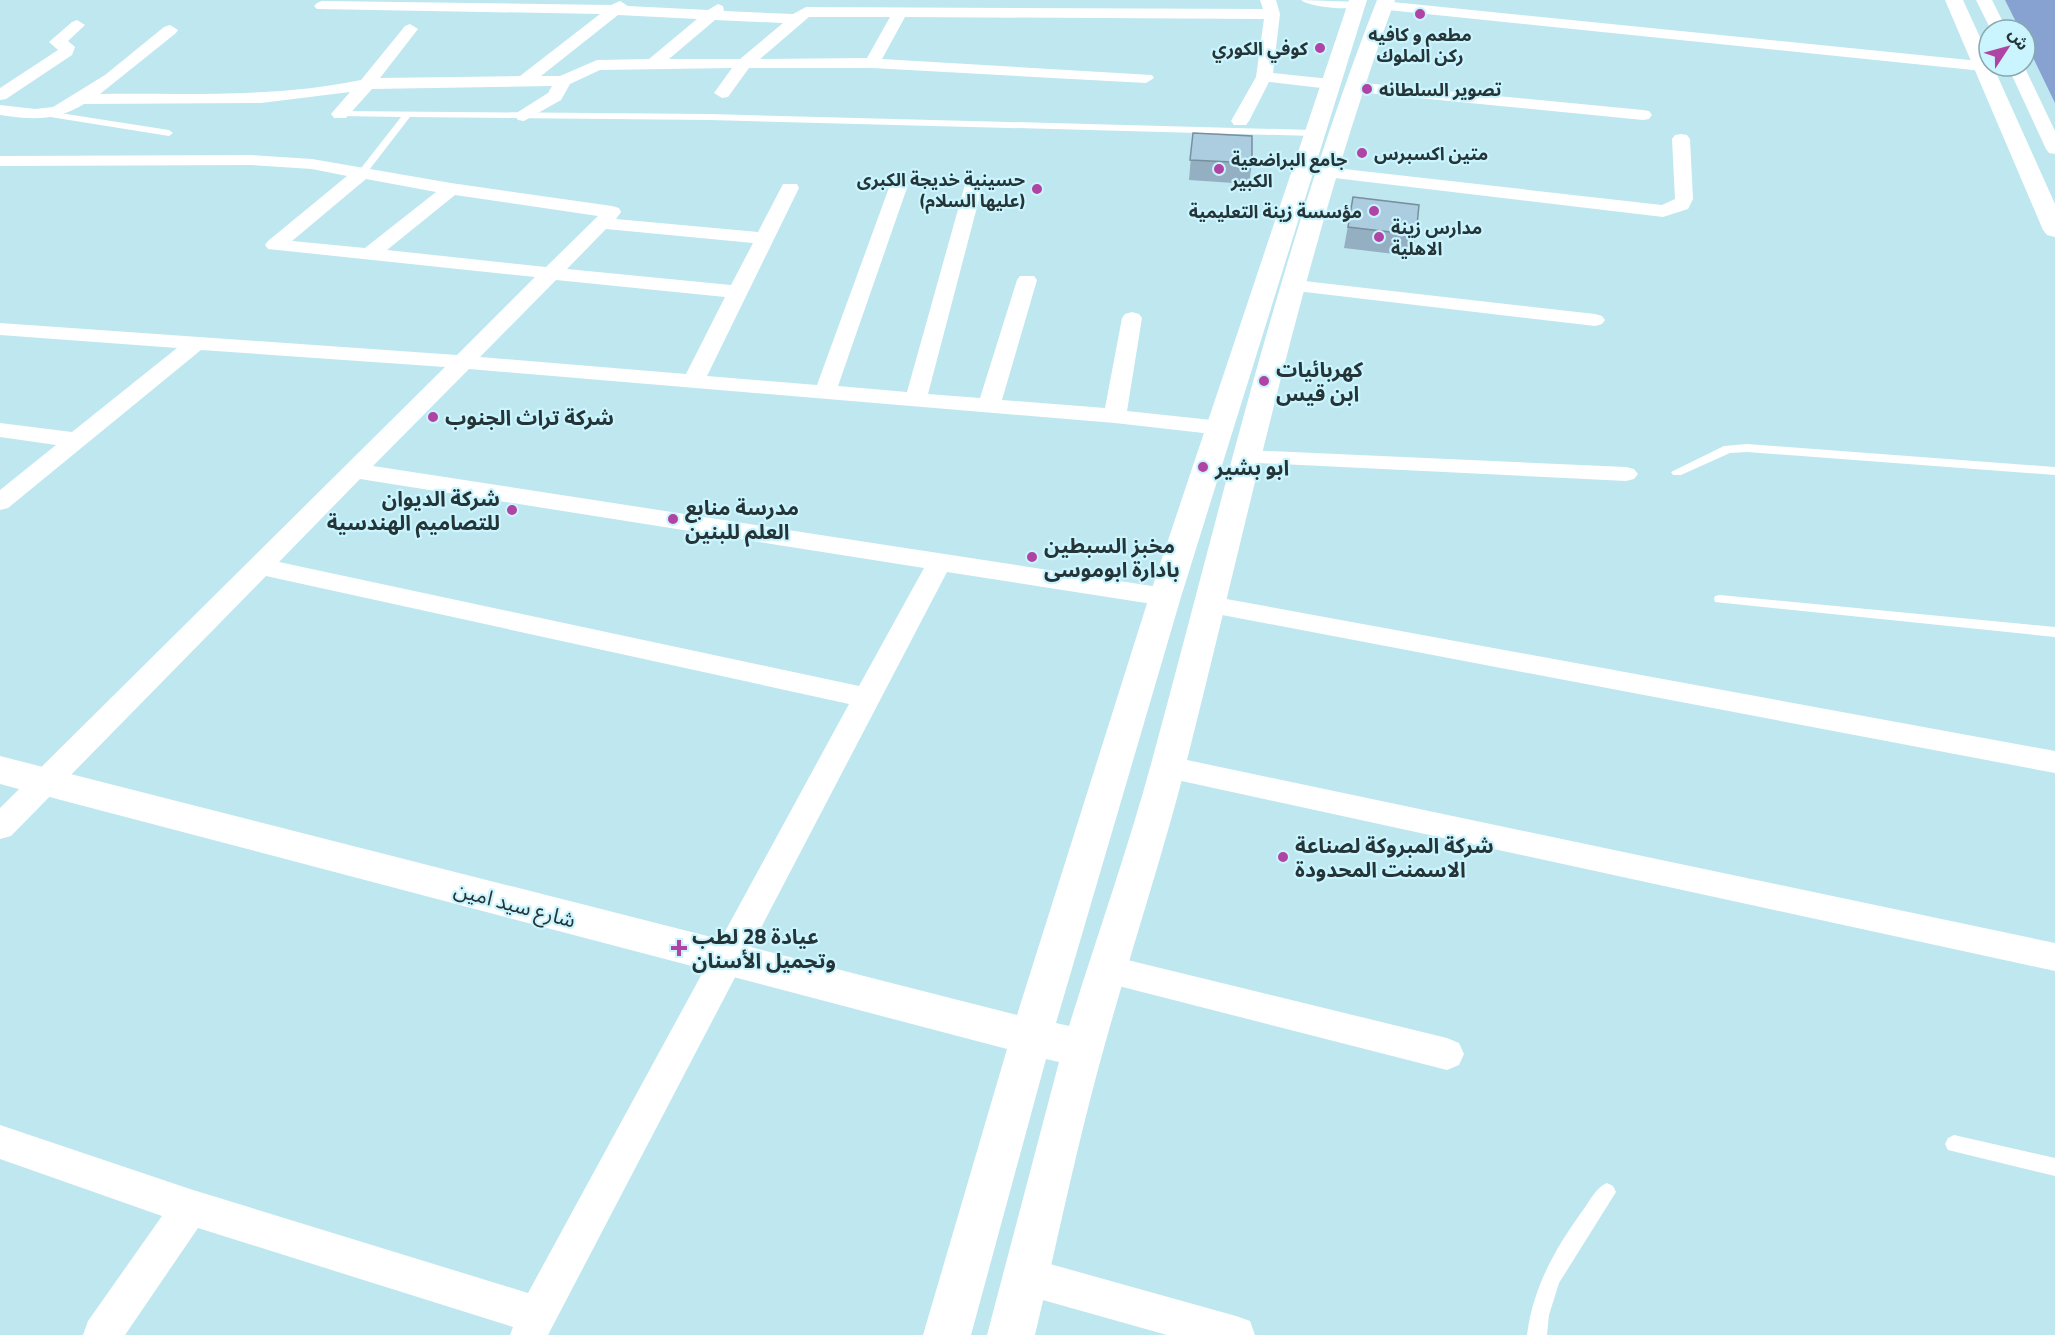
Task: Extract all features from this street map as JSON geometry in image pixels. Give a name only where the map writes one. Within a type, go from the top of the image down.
[{"type":"main road","points":[[1954,0],[1977,33]]},
{"type":"main road","points":[[1972,0],[1980,18]]},
{"type":"main road","points":[[947,1335],[1031,1037],[1165,597],[1314,133],[1341,85],[1371,3]]},
{"type":"main road","points":[[2005,78],[2055,230]]},
{"type":"main road","points":[[2006,78],[2055,182]]},
{"type":"main road","points":[[1011,1335],[1083,1048],[1168,766],[1246,457],[1326,172],[1341,85]]},
{"type":"main road","points":[[1165,597],[1210,605]]},
{"type":"main road","name":"شارع سيد امين","points":[[0,770],[727,959],[1031,1037],[1083,1048]]},
{"type":"street","points":[[524,81],[628,0]]},
{"type":"street","points":[[653,64],[728,0]]},
{"type":"street","points":[[722,93],[746,63],[818,0]]},
{"type":"street","points":[[1309,0],[1566,17],[1977,64]]},
{"type":"street","points":[[1984,0],[1992,18]]},
{"type":"street","points":[[322,6],[614,10],[711,15],[900,12],[932,6],[1270,7],[1264,77],[1240,121]]},
{"type":"street","points":[[872,63],[900,12]]},
{"type":"street","points":[[0,95],[66,52],[67,47],[57,42],[77,25]]},
{"type":"street","points":[[340,114],[410,29]]},
{"type":"street","points":[[0,110],[47,114],[63,110],[118,73],[170,30]]},
{"type":"street","points":[[78,99],[261,98],[333,91],[367,84],[437,81],[564,81],[597,64],[872,63],[1146,78]]},
{"type":"street","points":[[1264,77],[1642,115]]},
{"type":"street","points":[[2008,78],[2055,149]]},
{"type":"street","points":[[524,116],[555,96],[564,81]]},
{"type":"street","points":[[1326,172],[1663,211],[1681,205],[1684,199],[1681,139]]},
{"type":"street","points":[[0,161],[252,159],[312,164],[451,189],[612,212],[0,826]]},
{"type":"street","points":[[0,182],[20,162]]},
{"type":"street","points":[[363,172],[275,244],[737,292]]},
{"type":"street","points":[[825,392],[899,185]]},
{"type":"street","points":[[693,381],[790,188]]},
{"type":"street","points":[[916,399],[973,188]]},
{"type":"street","points":[[369,255],[451,189]]},
{"type":"street","points":[[602,223],[764,238]]},
{"type":"street","points":[[988,406],[1027,280]]},
{"type":"street","points":[[1295,286],[1594,320]]},
{"type":"street","points":[[1115,416],[1132,318]]},
{"type":"street","points":[[0,329],[464,362],[1115,416],[1221,428]]},
{"type":"street","points":[[0,502],[195,344]]},
{"type":"street","points":[[0,430],[76,440]]},
{"type":"street","points":[[1246,457],[1626,474]]},
{"type":"street","points":[[355,471],[1165,597]]},
{"type":"street","points":[[0,1142],[533,1325],[940,561]]},
{"type":"street","points":[[260,566],[867,698]]},
{"type":"street","points":[[1210,605],[2055,762]]},
{"type":"street","points":[[1168,766],[2055,957]]},
{"type":"street","points":[[1107,969],[1447,1054]]},
{"type":"street","points":[[102,1335],[190,1207]]},
{"type":"street","points":[[1025,1276],[1236,1335]]},
{"type":"lane","points":[[47,114],[169,133]]},
{"type":"lane","points":[[340,114],[710,117],[1314,133]]},
{"type":"lane","points":[[363,172],[407,115]]},
{"type":"lane","points":[[1677,472],[1728,449],[1747,448],[2055,471]]},
{"type":"lane","points":[[1720,599],[2055,632]]},
{"type":"lane","points":[[1954,1144],[2055,1167]]},
{"type":"lane","points":[[1537,1335],[1538,1316],[1553,1272],[1607,1192]]},
{"type":"water","points":[[2005,0],[2055,0],[2055,103],[2037,66],[2037,18],[2014,18]]},
{"type":"building","points":[[1193,133],[1252,136],[1252,163],[1190,160]]},
{"type":"building","points":[[1353,197],[1419,205],[1416,235],[1348,227]]},
{"type":"place","name":"مطعم و كافيه ركن الملوك","points":[[1420,14]]},
{"type":"place","name":"كوفي الكوري","points":[[1320,48]]},
{"type":"place","name":"تصوير السلطانه","points":[[1367,89]]},
{"type":"place","name":"متين اكسبرس","points":[[1362,153]]},
{"type":"place","name":"جامع البراضعية الكبير","points":[[1219,169]]},
{"type":"place","name":"حسينية خديجة الكبرى (عليها السلام)","points":[[1037,189]]},
{"type":"place","name":"مؤسسة زينة التعليمية","points":[[1374,211]]},
{"type":"place","name":"مدارس زينة الاهلية","points":[[1379,237]]},
{"type":"place","name":"كهربائيات ابن قيس","points":[[1264,381]]},
{"type":"place","name":"شركة تراث الجنوب","points":[[433,417]]},
{"type":"place","name":"ابو بشير","points":[[1203,467]]},
{"type":"place","name":"شركة الديوان للتصاميم الهندسية","points":[[512,510]]},
{"type":"place","name":"مدرسة منابع العلم للبنين","points":[[673,519]]},
{"type":"place","name":"مخبز السبطين بادارة ابوموسى","points":[[1032,557]]},
{"type":"place","name":"شركة المبروكة لصناعة الاسمنت المحدودة","points":[[1283,857]]},
{"type":"place","name":"عيادة 28 لطب وتجميل الأسنان","points":[[679,948]]}]
